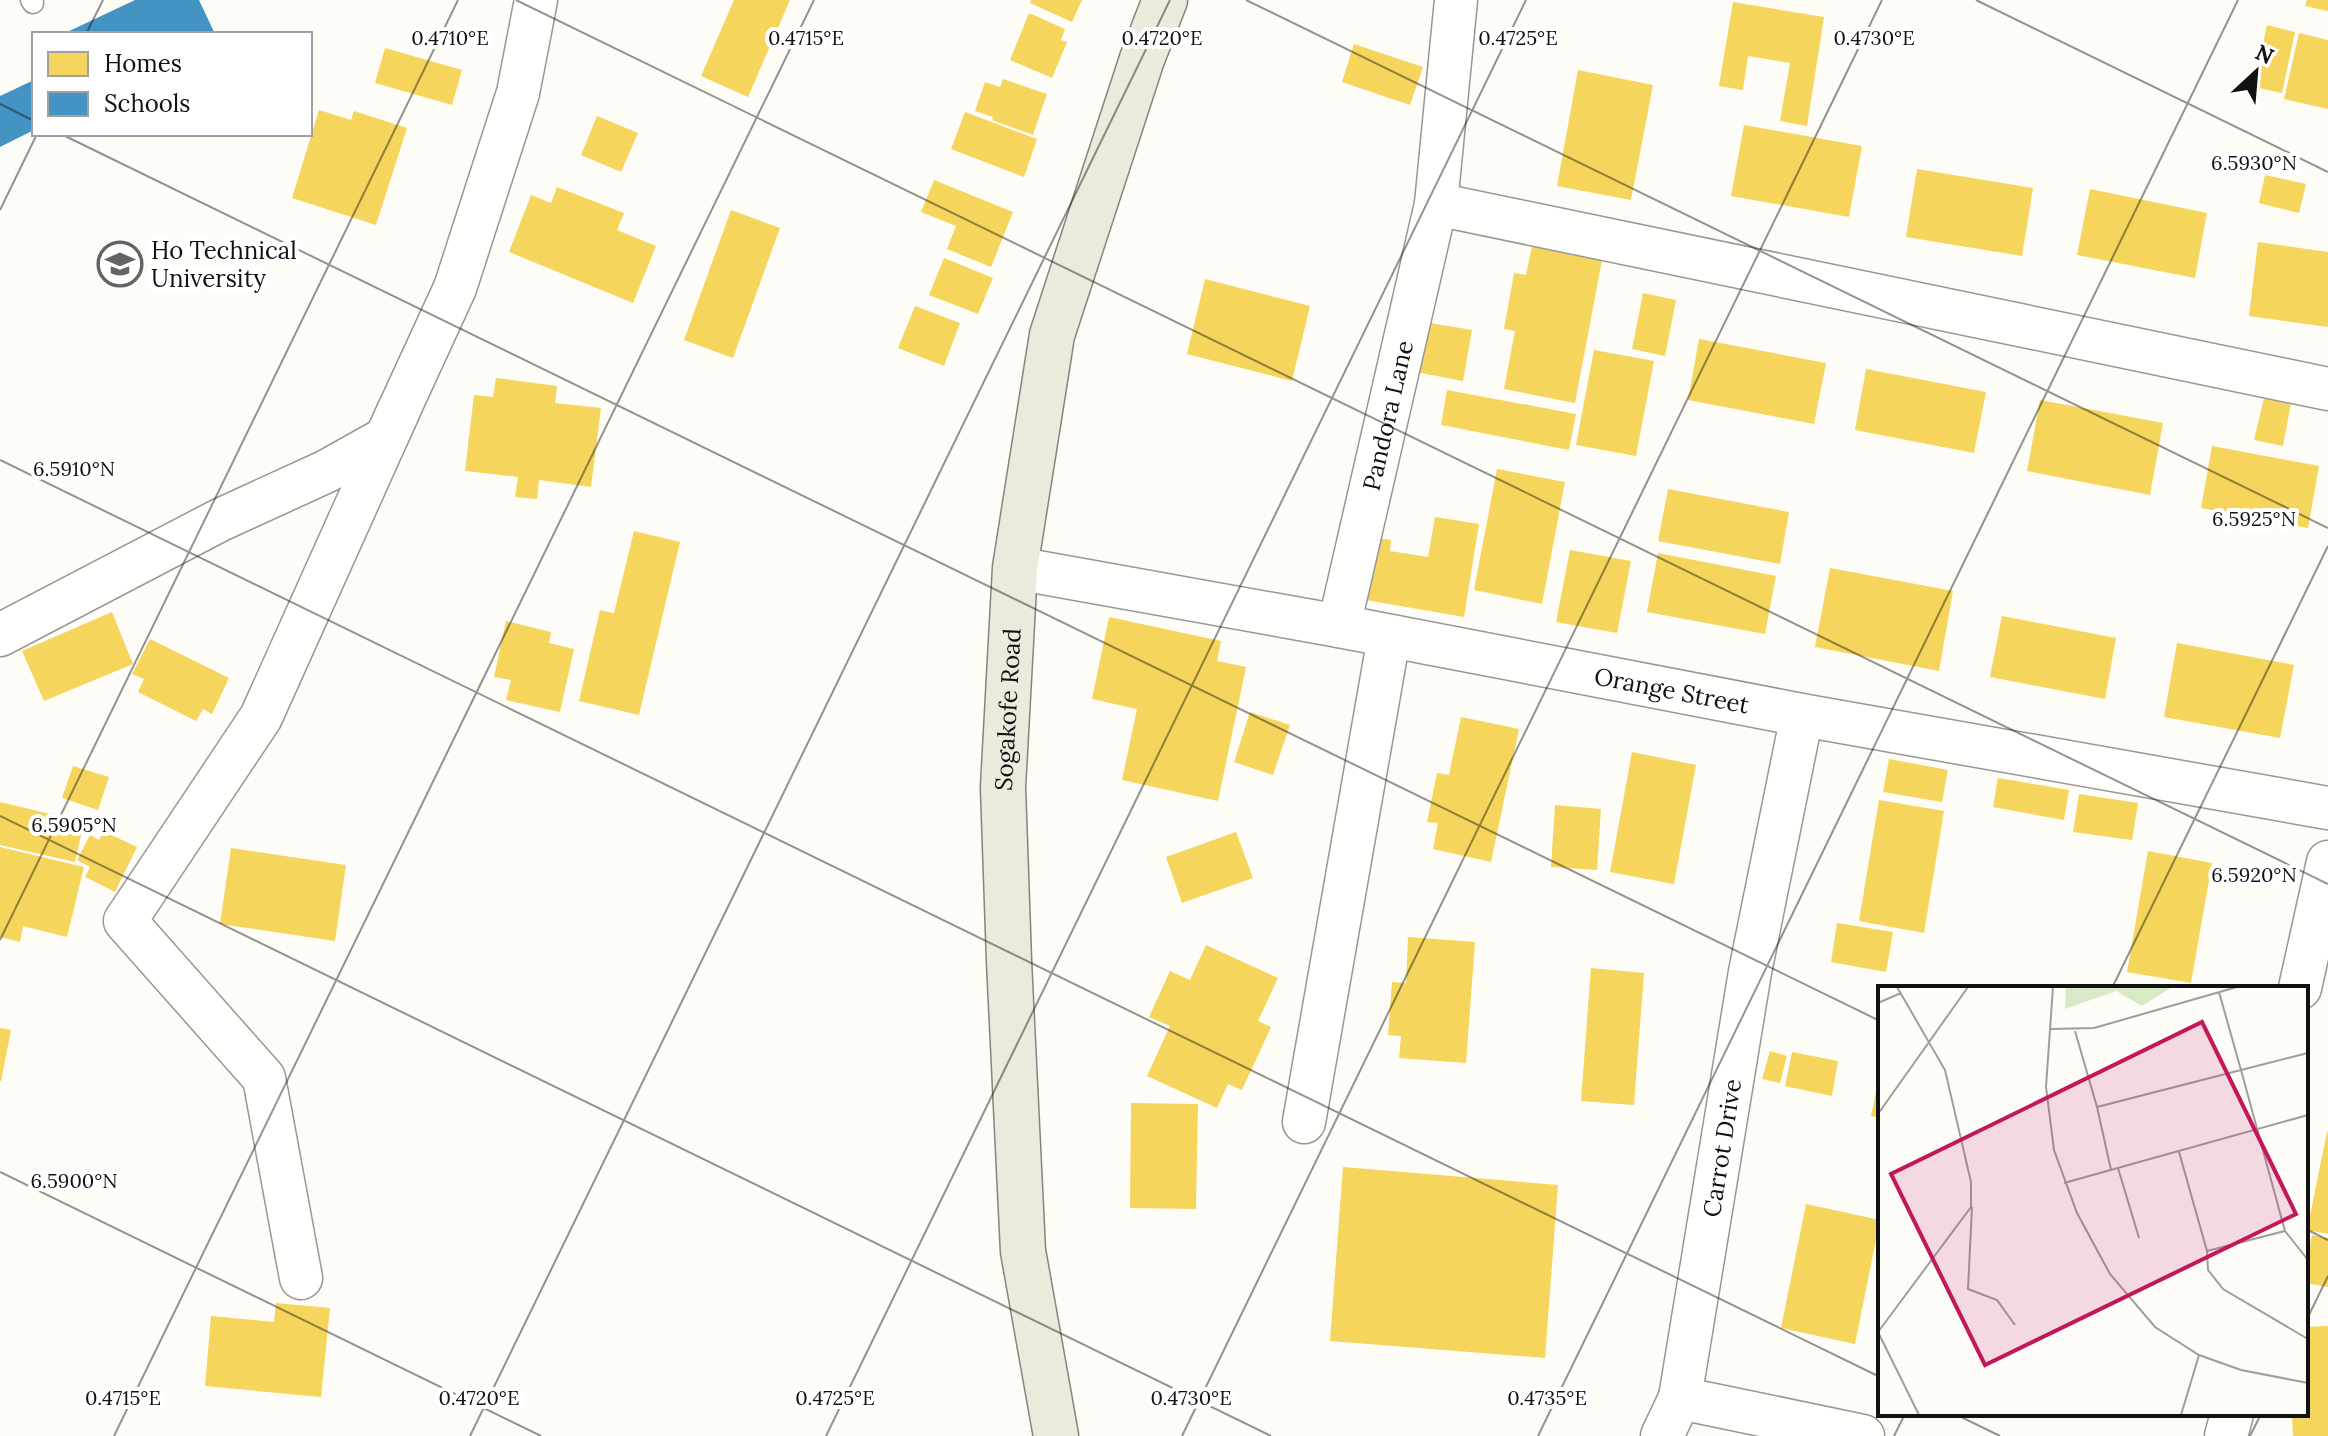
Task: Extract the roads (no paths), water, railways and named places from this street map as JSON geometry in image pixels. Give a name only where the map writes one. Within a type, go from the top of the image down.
[{"type":"main road","name":"Sogakofe Road","points":[[1056,1436],[1023,1251],[1009,961],[1003,787],[1015,568],[1052,335],[1142,59],[1165,0]]},
{"type":"street","points":[[0,635],[220,520],[327,471],[386,438],[455,288],[518,93],[536,0]]},
{"type":"street","name":"Pandora Lane","points":[[1339,626],[1436,204],[1456,0]]},
{"type":"street","points":[[1436,204],[2328,389]]},
{"type":"street","points":[[301,1278],[264,1078],[125,921],[261,717],[399,410]]},
{"type":"street","name":"Orange Street","points":[[1015,568],[1339,626],[1802,715],[2328,808]]},
{"type":"street","points":[[1304,1122],[1389,637]]},
{"type":"street","name":"Carrot Drive","points":[[1662,1436],[1680,1398],[1750,972],[1802,715]]},
{"type":"street","points":[[2300,986],[2328,862]]},
{"type":"street","points":[[1680,1398],[1863,1436]]},
{"type":"street","points":[[2226,1436],[2231,1416]]},
{"type":"place","name":"Ho Technical University","points":[[120,264]]}]
